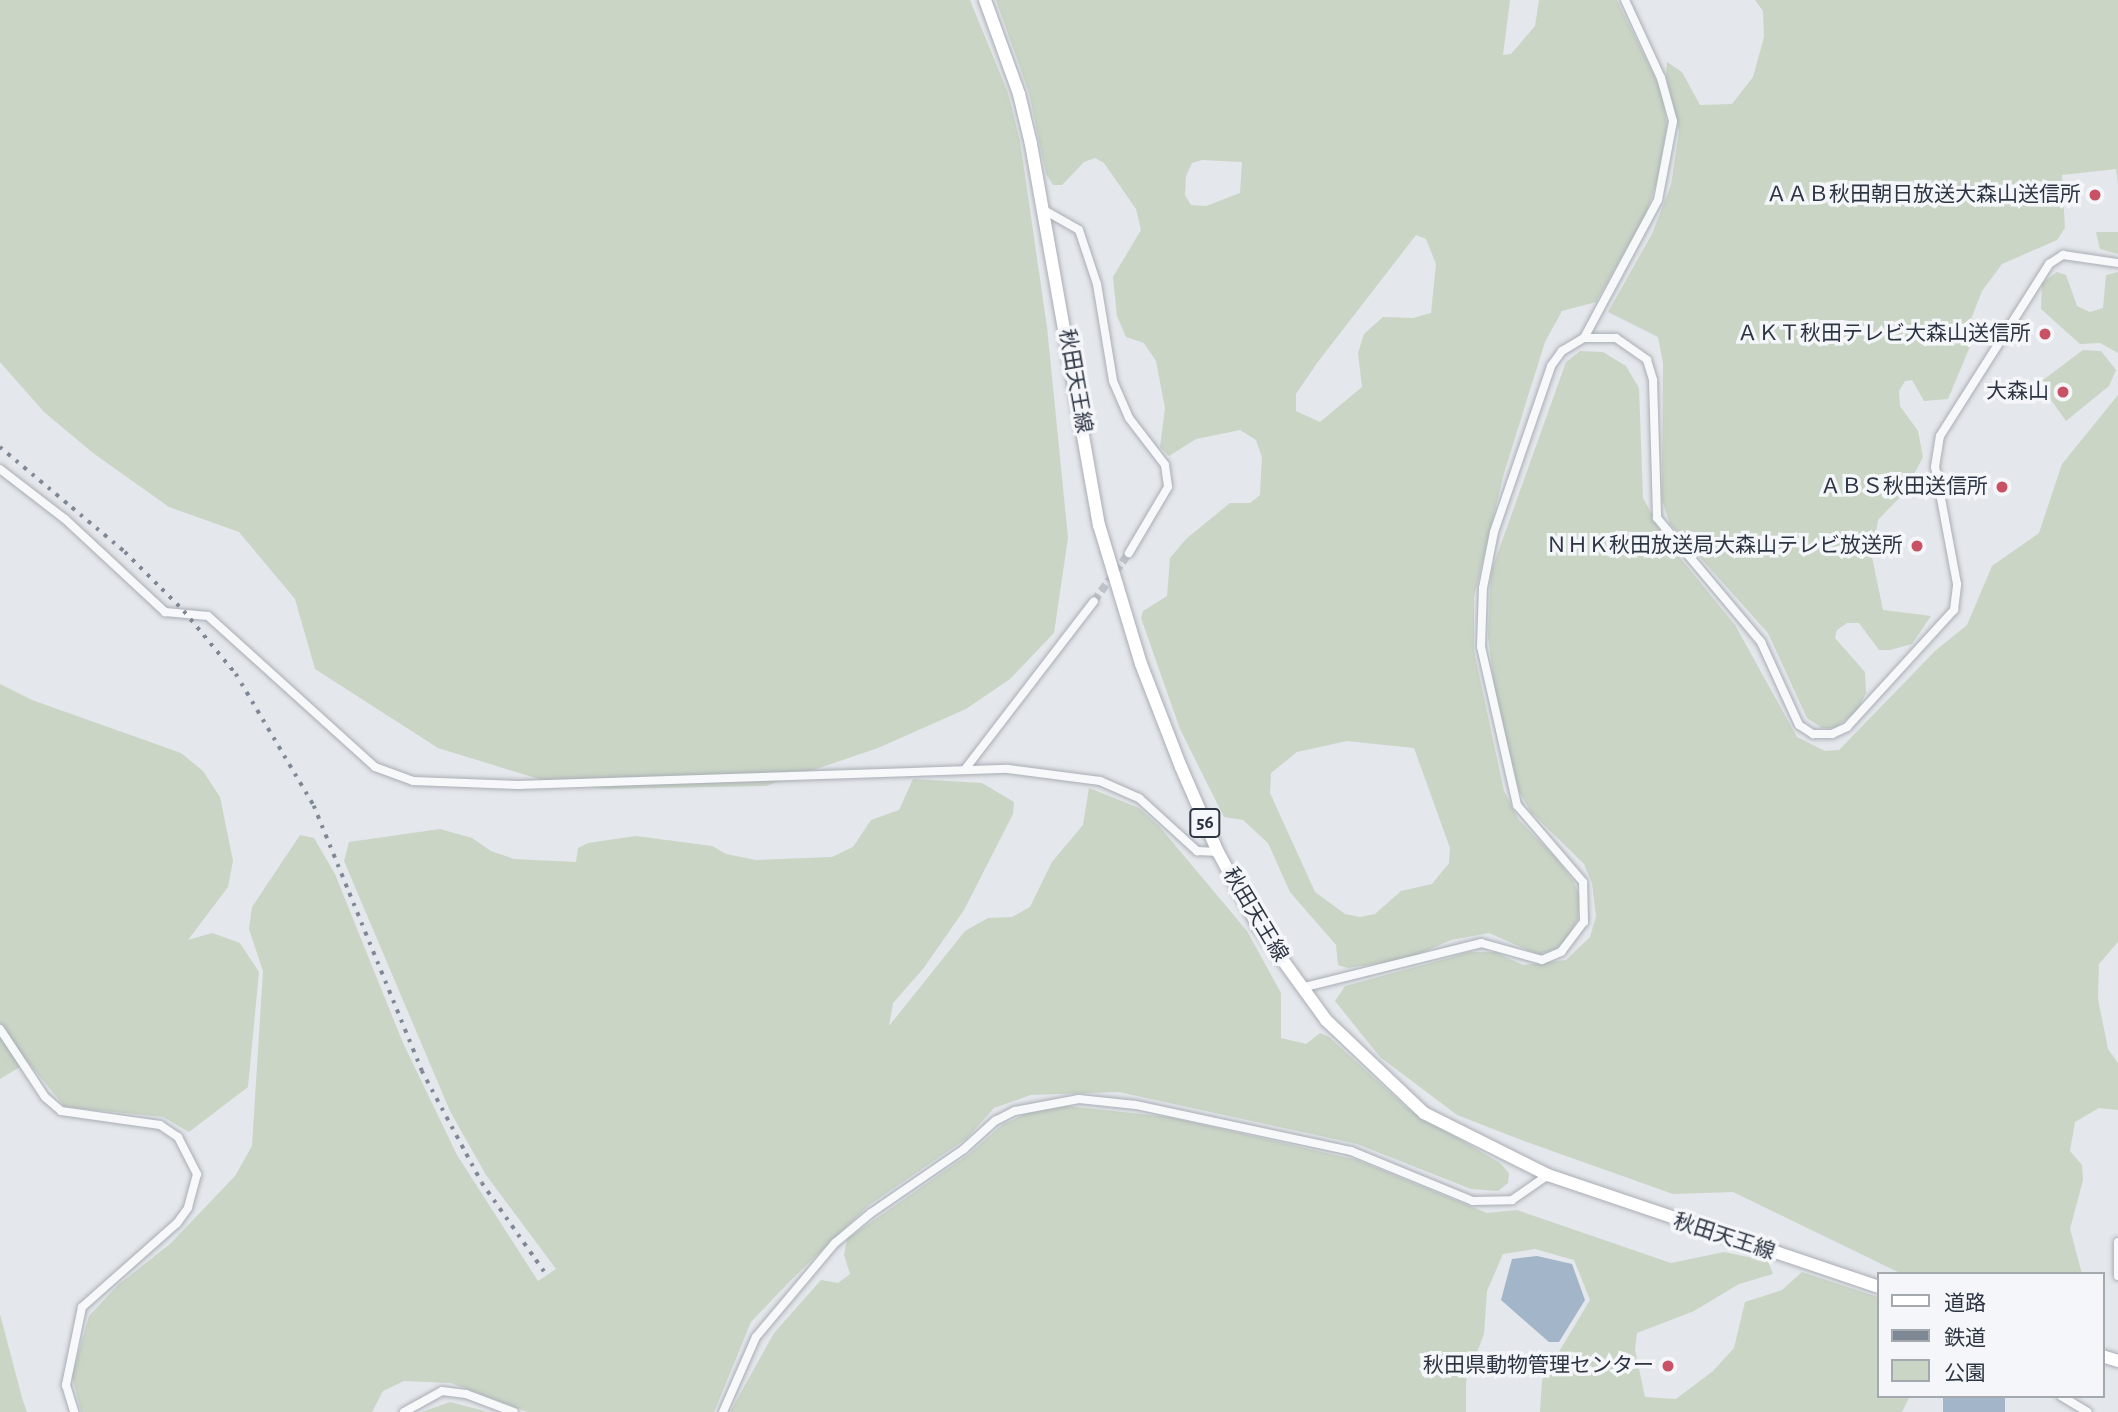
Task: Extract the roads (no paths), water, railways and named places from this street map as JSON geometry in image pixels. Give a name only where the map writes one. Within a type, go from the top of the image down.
[{"type":"main road","name":"秋田天王線","points":[[985,0],[1019,94],[1044,211],[1099,524],[1142,664],[1217,852],[1258,926],[1301,988],[1354,1050],[1424,1113],[1548,1175],[1876,1286]]},
{"type":"street","points":[[1584,338],[1658,200],[1673,121],[1661,78],[1625,0]]},
{"type":"street","points":[[1044,211],[1079,230],[1097,284],[1113,381],[1129,418],[1165,465],[1168,486],[1129,553]]},
{"type":"street","points":[[1301,988],[1481,943],[1542,960],[1561,952],[1584,922],[1583,882],[1517,805],[1481,648],[1483,589],[1494,532],[1551,366],[1569,345],[1584,338],[1624,341],[1647,360],[1653,380],[1657,518],[1761,642],[1799,725],[1814,734],[1832,734],[1847,727],[1954,610],[1957,584],[1935,467],[1940,436],[2049,264],[2063,255],[2118,262]]},
{"type":"street","points":[[0,469],[65,519],[165,612],[208,616],[375,767],[413,781],[518,785],[855,776],[966,768],[1100,781],[1139,798],[1197,851],[1217,852]]},
{"type":"street","points":[[966,768],[1094,601]]},
{"type":"street","points":[[0,1029],[45,1097],[61,1111],[160,1125],[178,1137],[197,1174],[188,1208],[177,1223],[82,1307],[66,1385],[74,1412]]},
{"type":"street","points":[[723,1412],[756,1337],[835,1243],[870,1213],[964,1149],[995,1121],[1015,1111],[1079,1099],[1136,1105],[1351,1151],[1473,1201],[1512,1200],[1548,1175]]},
{"type":"street","points":[[2118,1242],[2118,1276]]},
{"type":"street","points":[[404,1412],[442,1391],[466,1394],[514,1412]]},
{"type":"street","points":[[2064,1398],[2088,1412]]},
{"type":"water","points":[[1537,1256],[1572,1264],[1585,1300],[1559,1342],[1549,1342],[1501,1300],[1512,1259]]},
{"type":"water","points":[[1943,1398],[2005,1398],[2005,1412],[1943,1412]]},
{"type":"tunnel","points":[[1094,601],[1129,553]]},
{"type":"railway","points":[[0,447],[125,552],[184,611],[236,674],[314,806],[422,1071],[482,1183],[548,1277]]},
{"type":"place","name":"ＡＡＢ秋田朝日放送大森山送信所","points":[[2095,195]]},
{"type":"place","name":"ＡＫＴ秋田テレビ大森山送信所","points":[[2045,334]]},
{"type":"place","name":"大森山","points":[[2063,392]]},
{"type":"place","name":"ＡＢＳ秋田送信所","points":[[2002,487]]},
{"type":"place","name":"ＮＨＫ秋田放送局大森山テレビ放送所","points":[[1917,546]]},
{"type":"place","name":"秋田県動物管理センター","points":[[1668,1366]]}]
